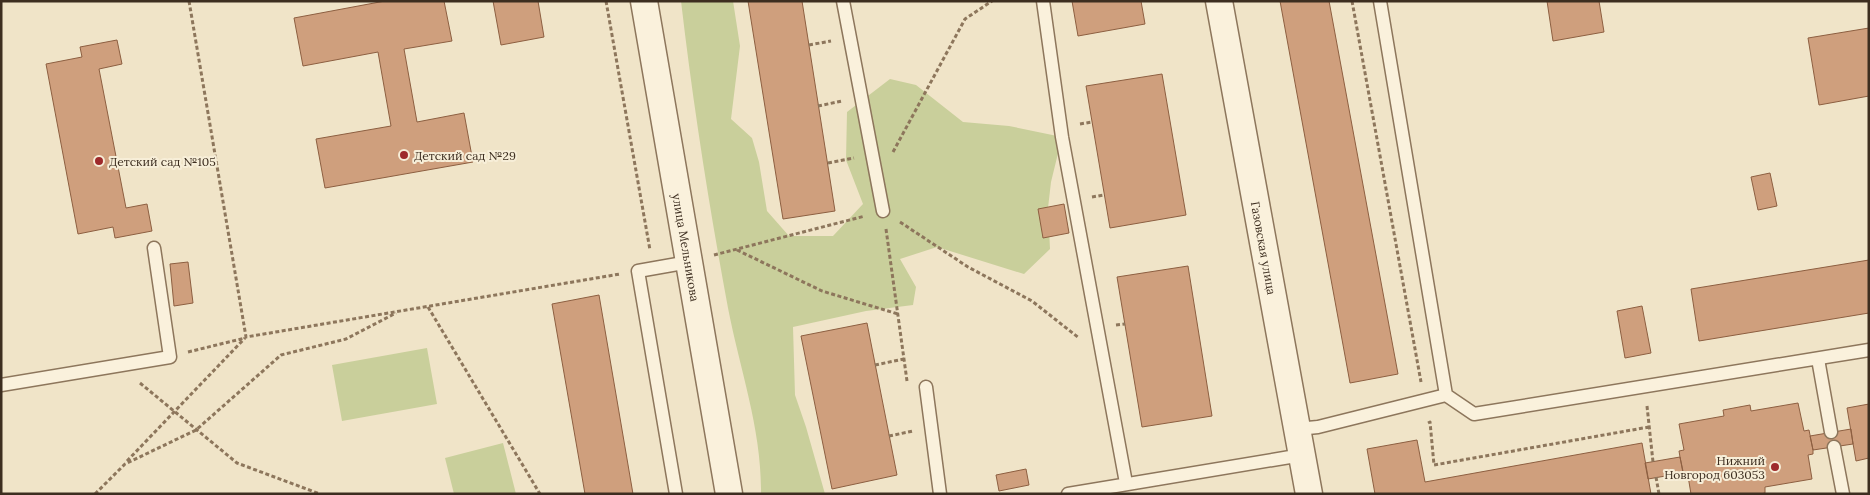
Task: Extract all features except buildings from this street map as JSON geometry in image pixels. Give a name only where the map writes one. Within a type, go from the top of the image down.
[{"type":"street","name":"улица Мельникова","points":[[644,1],[729,494]]},
{"type":"street","name":"Газовская улица","points":[[1219,1],[1310,494]]},
{"type":"lane","points":[[844,1],[883,211]]},
{"type":"lane","points":[[1043,1],[1062,137],[1126,483]]},
{"type":"lane","points":[[1380,1],[1446,396]]},
{"type":"lane","points":[[1,385],[170,357],[154,248]]},
{"type":"lane","points":[[676,494],[638,271],[689,262]]},
{"type":"lane","points":[[1297,429],[1318,427],[1446,396],[1474,414],[1644,388],[1869,350]]},
{"type":"lane","points":[[1818,359],[1831,432]]},
{"type":"lane","points":[[926,387],[940,494]]},
{"type":"lane","points":[[1834,447],[1843,494]]},
{"type":"lane","points":[[1068,494],[1302,455]]},
{"type":"path","points":[[189,1],[246,337]]},
{"type":"path","points":[[606,1],[653,268]]},
{"type":"path","points":[[877,181],[965,19],[992,1]]},
{"type":"path","points":[[1352,1],[1424,401],[1430,422],[1434,465],[1649,427]]},
{"type":"path","points":[[828,163],[873,155]]},
{"type":"path","points":[[689,262],[883,211],[968,267],[1032,301],[1101,355]]},
{"type":"path","points":[[883,211],[908,386]]},
{"type":"path","points":[[737,249],[822,291],[898,314]]},
{"type":"path","points":[[170,357],[246,337],[638,271]]},
{"type":"path","points":[[428,306],[540,494]]},
{"type":"path","points":[[125,464],[196,430],[281,355],[346,339],[399,311]]},
{"type":"path","points":[[96,494],[246,337]]},
{"type":"path","points":[[875,365],[904,359]]},
{"type":"path","points":[[115,365],[176,411],[237,463],[320,494]]},
{"type":"path","points":[[1644,388],[1654,462]]},
{"type":"path","points":[[912,422],[915,440]]},
{"type":"path","points":[[1421,424],[1430,422]]},
{"type":"path","points":[[889,436],[914,431]]},
{"type":"path","points":[[1656,477],[1659,494]]},
{"type":"green space","points":[[681,1],[733,1],[740,46],[731,119],[752,138],[759,162],[767,211],[789,236],[833,236],[863,204],[846,160],[847,112],[890,79],[916,85],[963,122],[1009,126],[1062,137],[1051,182],[1048,208],[1050,249],[1024,274],[937,247],[900,259],[916,287],[913,305],[866,311],[793,327],[795,395],[825,494],[761,494],[758,447],[728,308],[714,231],[696,117]]},
{"type":"green space","points":[[427,348],[437,404],[342,421],[332,365]]},
{"type":"green space","points":[[503,443],[516,494],[454,494],[445,458]]},
{"type":"place","name":"Детский сад №29","points":[[404,155]]},
{"type":"place","name":"Детский сад №105","points":[[99,161]]},
{"type":"place","name":"Нижний Новгород 603053","points":[[1775,467]]}]
